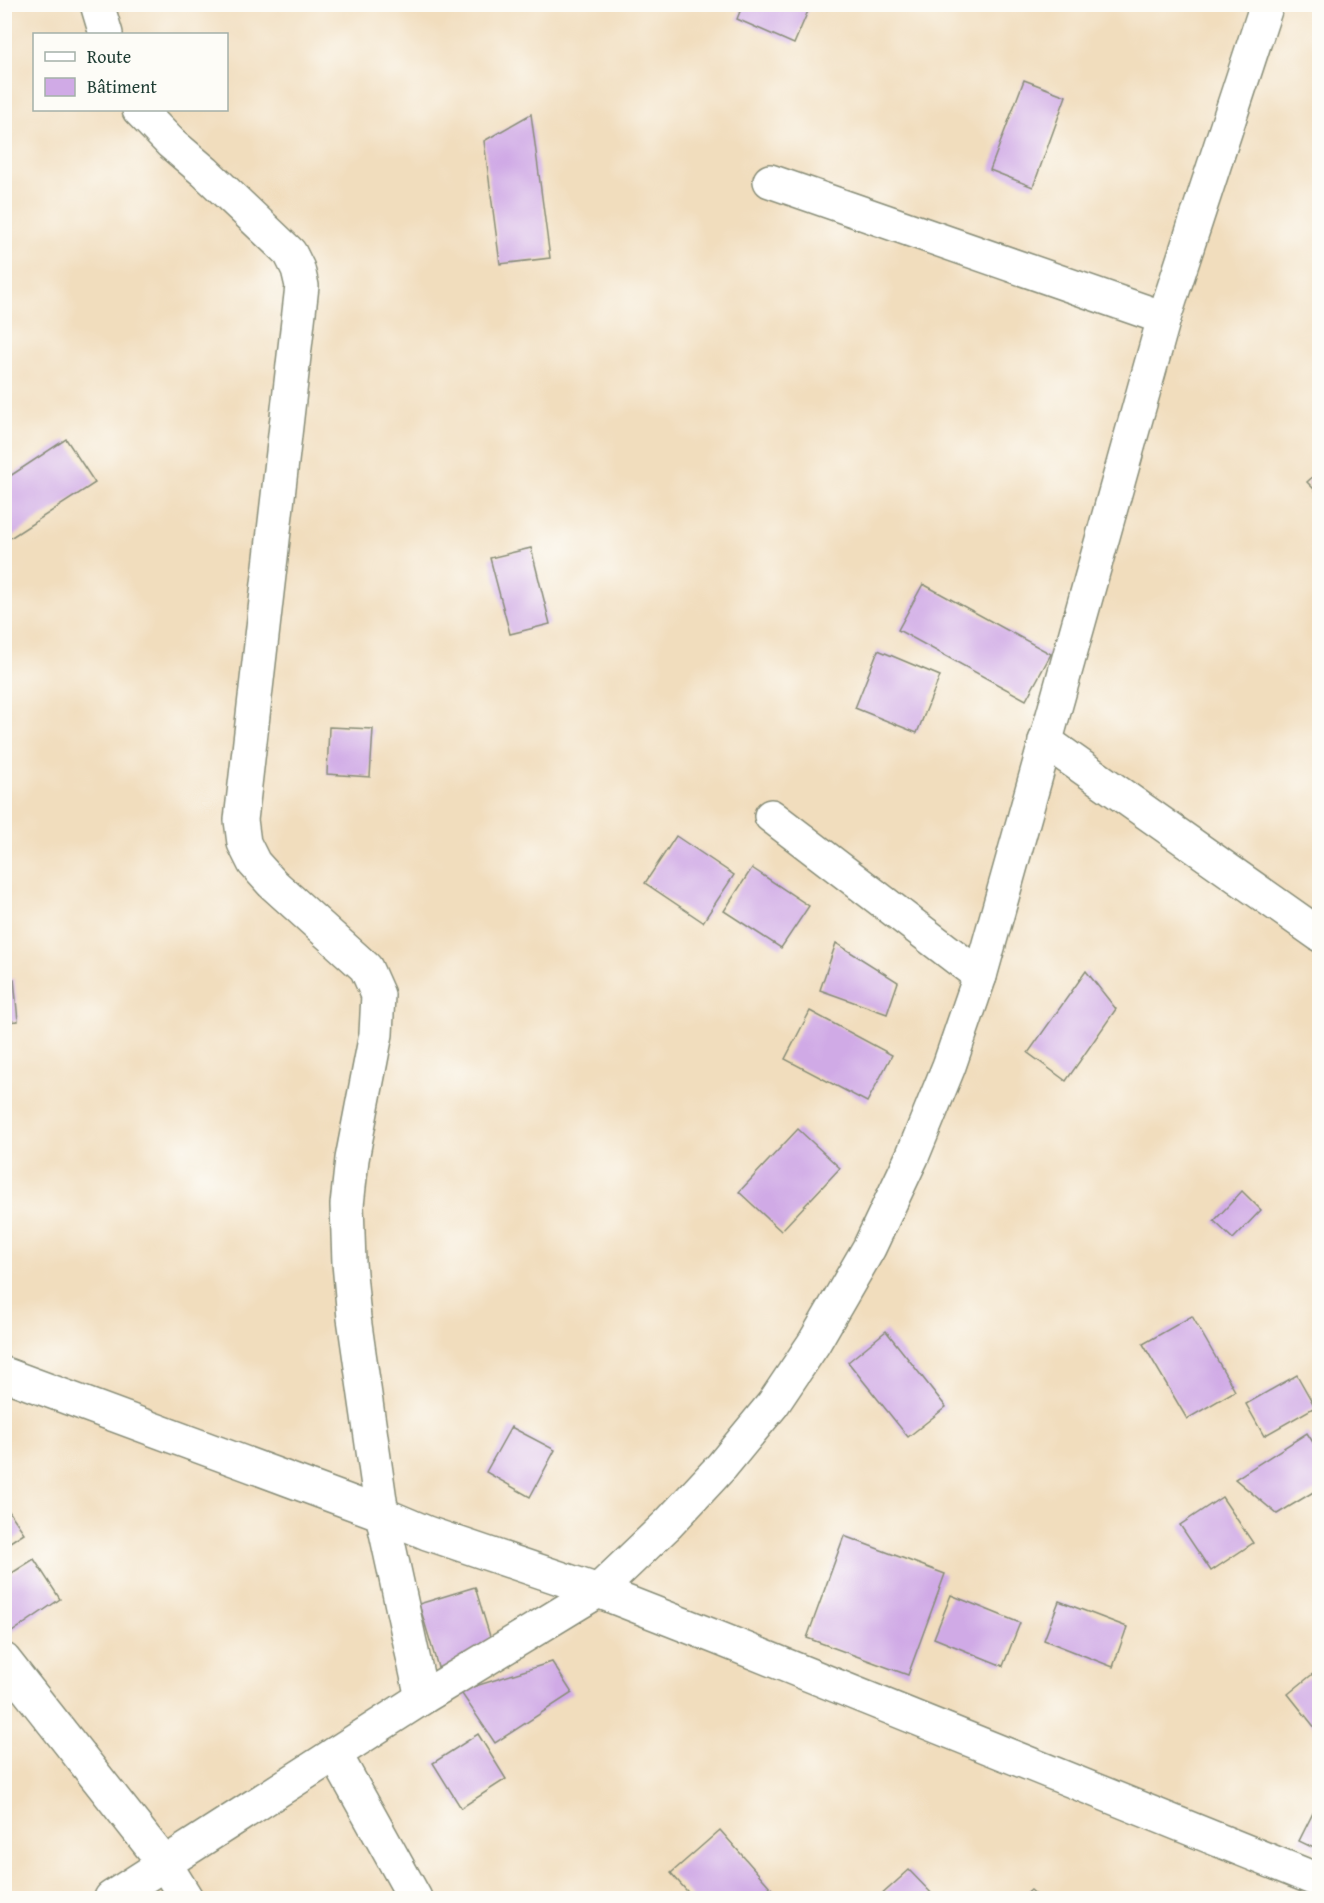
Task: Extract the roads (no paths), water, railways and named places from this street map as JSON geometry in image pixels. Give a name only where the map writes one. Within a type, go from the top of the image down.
[{"type":"street","points":[[97,4],[106,33]]},
{"type":"street","points":[[111,1899],[422,1698],[598,1591],[668,1524],[722,1466],[773,1404],[814,1343],[868,1248],[912,1157],[949,1066],[980,976],[1164,318],[1267,4]]},
{"type":"street","points":[[140,111],[290,253],[298,269],[302,286],[241,820],[244,843],[254,863],[272,883],[366,968],[378,995],[376,1034],[352,1159],[347,1205],[354,1318],[382,1514],[422,1698]]},
{"type":"street","points":[[770,181],[1164,318]]},
{"type":"street","points":[[1046,741],[1320,935]]},
{"type":"street","points":[[771,816],[980,976]]},
{"type":"street","points":[[4,1374],[382,1514],[427,1533],[598,1591],[1320,1881]]},
{"type":"street","points":[[4,1660],[165,1864],[186,1899]]},
{"type":"street","points":[[336,1754],[415,1899]]}]
